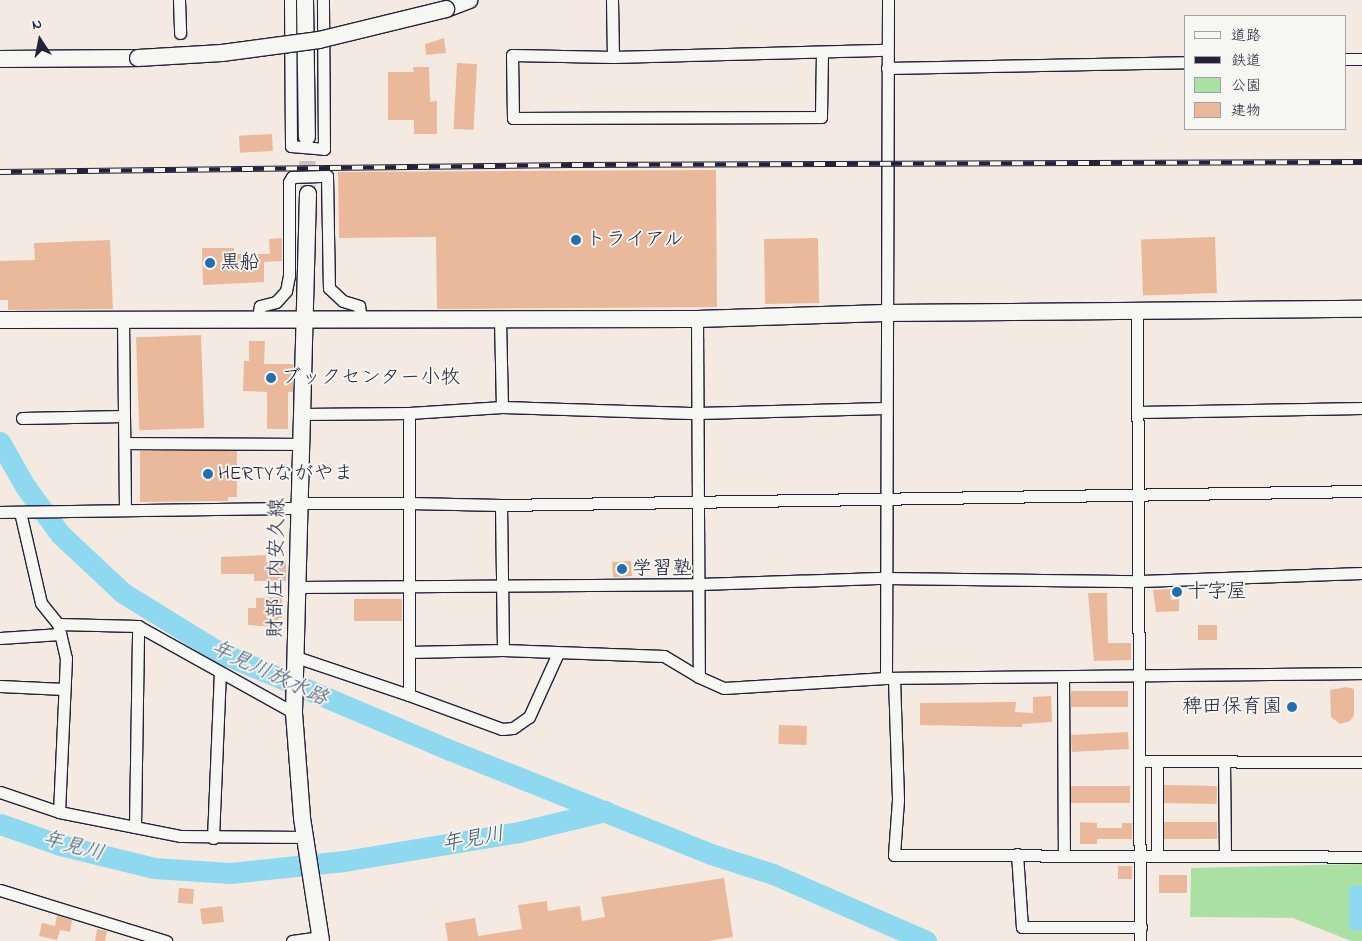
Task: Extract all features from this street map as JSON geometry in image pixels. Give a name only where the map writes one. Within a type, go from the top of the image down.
[{"type":"street","points":[[179,0],[180,33]]},
{"type":"street","points":[[290,0],[291,146],[324,150],[322,0]]},
{"type":"street","points":[[305,0],[307,137]]},
{"type":"street","points":[[0,60],[138,58],[222,53],[319,40],[446,9],[469,0]]},
{"type":"street","points":[[612,0],[613,57]]},
{"type":"street","points":[[888,0],[885,578],[898,800],[894,855],[1157,854],[1362,857]]},
{"type":"street","points":[[822,52],[821,117],[513,118],[512,55],[613,57],[887,50]]},
{"type":"street","points":[[1347,59],[1362,59]]},
{"type":"street","points":[[887,68],[1184,62]]},
{"type":"street","points":[[258,318],[260,306],[276,302],[286,291],[289,276],[289,182],[292,176],[327,176],[329,288],[343,301],[359,306],[360,318]]},
{"type":"street","name":"財部庄内安久線","points":[[308,194],[294,708],[306,841],[321,939]]},
{"type":"street","points":[[0,320],[258,318],[696,319],[885,313],[1362,309]]},
{"type":"street","points":[[1137,312],[1141,581],[1139,677],[1140,941]]},
{"type":"street","points":[[124,319],[125,510]]},
{"type":"street","points":[[500,319],[502,407]]},
{"type":"street","points":[[696,319],[700,584],[699,678]]},
{"type":"street","points":[[302,414],[409,413],[502,407],[698,413],[885,408]]},
{"type":"street","points":[[1139,412],[1362,408]]},
{"type":"street","points":[[409,413],[409,695]]},
{"type":"street","points":[[22,418],[124,416]]},
{"type":"street","points":[[125,443],[302,444]]},
{"type":"street","points":[[58,812],[66,658],[59,629],[41,603],[7,510],[125,510],[409,503],[501,505],[699,503],[1140,493],[1362,491]]},
{"type":"street","points":[[501,505],[503,650]]},
{"type":"street","points":[[298,587],[502,583],[700,584],[885,578],[1141,581],[1362,573]]},
{"type":"street","points":[[135,827],[138,626]]},
{"type":"street","points":[[0,638],[59,629],[138,626],[220,673],[294,708]]},
{"type":"street","points":[[409,652],[503,650],[664,656],[699,678],[724,688],[890,678],[1139,677],[1362,673]]},
{"type":"street","points":[[296,659],[409,695],[502,729],[513,728],[529,718],[558,653]]},
{"type":"street","points":[[213,838],[220,673]]},
{"type":"street","points":[[1063,677],[1064,854]]},
{"type":"street","points":[[0,686],[64,689]]},
{"type":"street","points":[[1140,761],[1362,762]]},
{"type":"street","points":[[1157,761],[1157,854]]},
{"type":"street","points":[[1224,762],[1225,855]]},
{"type":"street","points":[[0,792],[58,812],[180,836],[306,841]]},
{"type":"street","points":[[1018,854],[1022,926],[1141,927]]},
{"type":"street","points":[[0,890],[166,941]]},
{"type":"street","points":[[292,941],[321,939]]},
{"type":"green space","points":[[1362,864],[1362,941],[1351,941],[1293,918],[1190,917],[1191,868]]},
{"type":"water","points":[[1349,886],[1362,886],[1362,930],[1349,930]]},
{"type":"building","points":[[444,38],[446,53],[426,55],[425,44]]},
{"type":"building","points":[[457,63],[477,64],[474,130],[454,129]]},
{"type":"building","points":[[413,67],[429,67],[430,102],[437,101],[437,134],[414,134],[414,120],[388,120],[388,72],[414,72]]},
{"type":"building","points":[[272,134],[273,151],[240,153],[239,136]]},
{"type":"building","name":"トライアル","points":[[716,170],[717,307],[437,309],[436,237],[339,238],[338,172]]},
{"type":"building","points":[[1215,237],[1217,293],[1143,296],[1141,240]]},
{"type":"building","points":[[282,238],[282,261],[264,262],[264,282],[203,285],[202,248],[234,248],[234,254],[270,254],[269,239]]},
{"type":"building","points":[[818,238],[819,303],[765,304],[764,239]]},
{"type":"building","points":[[110,240],[113,309],[8,310],[8,300],[0,300],[0,261],[35,260],[34,243]]},
{"type":"building","points":[[201,335],[204,428],[139,430],[136,337]]},
{"type":"building","name":"ブックセンター小牧","points":[[249,341],[265,341],[264,364],[293,364],[293,392],[288,392],[288,429],[267,429],[267,392],[243,391],[244,361],[249,361]]},
{"type":"building","points":[[140,451],[237,451],[237,497],[228,497],[228,501],[140,502]]},
{"type":"building","points":[[266,555],[266,562],[286,561],[286,581],[254,581],[254,574],[221,574],[221,557]]},
{"type":"building","name":"学習塾","points":[[631,561],[632,576],[613,577],[612,562]]},
{"type":"building","points":[[1171,589],[1171,600],[1179,599],[1179,611],[1156,612],[1153,590]]},
{"type":"building","points":[[1088,593],[1107,593],[1108,643],[1131,643],[1131,660],[1094,661]]},
{"type":"building","points":[[282,597],[282,618],[278,618],[278,627],[248,625],[248,608],[256,608],[256,598]]},
{"type":"building","points":[[354,599],[402,599],[402,621],[354,621]]},
{"type":"building","points":[[1198,625],[1217,625],[1217,640],[1198,640]]},
{"type":"building","points":[[1346,687],[1354,689],[1354,715],[1350,721],[1340,724],[1331,717],[1330,690]]},
{"type":"building","points":[[1071,691],[1128,691],[1128,707],[1071,707]]},
{"type":"building","points":[[1051,696],[1052,722],[1022,724],[1022,727],[920,725],[920,703],[1016,702],[1015,712],[1033,713],[1033,697]]},
{"type":"building","points":[[779,725],[807,726],[806,745],[778,744]]},
{"type":"building","points":[[1128,732],[1129,749],[1072,752],[1071,735]]},
{"type":"building","points":[[1164,785],[1217,786],[1217,804],[1164,803]]},
{"type":"building","points":[[1071,786],[1130,786],[1130,803],[1071,803]]},
{"type":"building","points":[[1080,822],[1097,823],[1097,828],[1122,828],[1122,823],[1132,823],[1132,839],[1097,839],[1097,844],[1080,844]]},
{"type":"building","points":[[1164,822],[1217,822],[1217,839],[1164,839]]},
{"type":"building","points":[[1118,866],[1132,866],[1132,879],[1118,879]]},
{"type":"building","points":[[1159,875],[1187,875],[1187,893],[1159,893]]},
{"type":"building","points":[[724,878],[733,937],[708,941],[479,941],[478,936],[522,929],[518,905],[547,901],[548,911],[580,906],[582,921],[605,917],[601,897]]},
{"type":"building","points":[[179,888],[194,889],[193,904],[178,903]]},
{"type":"building","points":[[222,906],[224,922],[202,925],[200,909]]},
{"type":"building","points":[[57,915],[72,920],[70,932],[60,930],[57,940],[39,936],[42,923],[55,926]]},
{"type":"building","points":[[475,918],[479,941],[448,941],[445,923]]},
{"type":"building","points":[[97,929],[107,931],[105,941],[95,941]]},
{"type":"waterway","name":"年見川放水路","points":[[0,442],[25,486],[60,534],[123,593],[219,652],[450,750],[711,854],[773,874],[926,941]]},
{"type":"waterway","name":"年見川","points":[[0,824],[60,845],[154,868],[230,873],[344,861],[519,832],[606,811]]},
{"type":"tunnel","points":[[307,137],[308,194]]},
{"type":"railway","points":[[0,172],[572,165],[1362,162]]},
{"type":"place","name":"トライアル","points":[[576,240]]},
{"type":"place","name":"黒船","points":[[210,263]]},
{"type":"place","name":"ブックセンター小牧","points":[[271,378]]},
{"type":"place","name":"HERTYながやま","points":[[208,474]]},
{"type":"place","name":"学習塾","points":[[622,569]]},
{"type":"place","name":"十字屋","points":[[1177,592]]},
{"type":"place","name":"稗田保育園","points":[[1292,707]]}]
